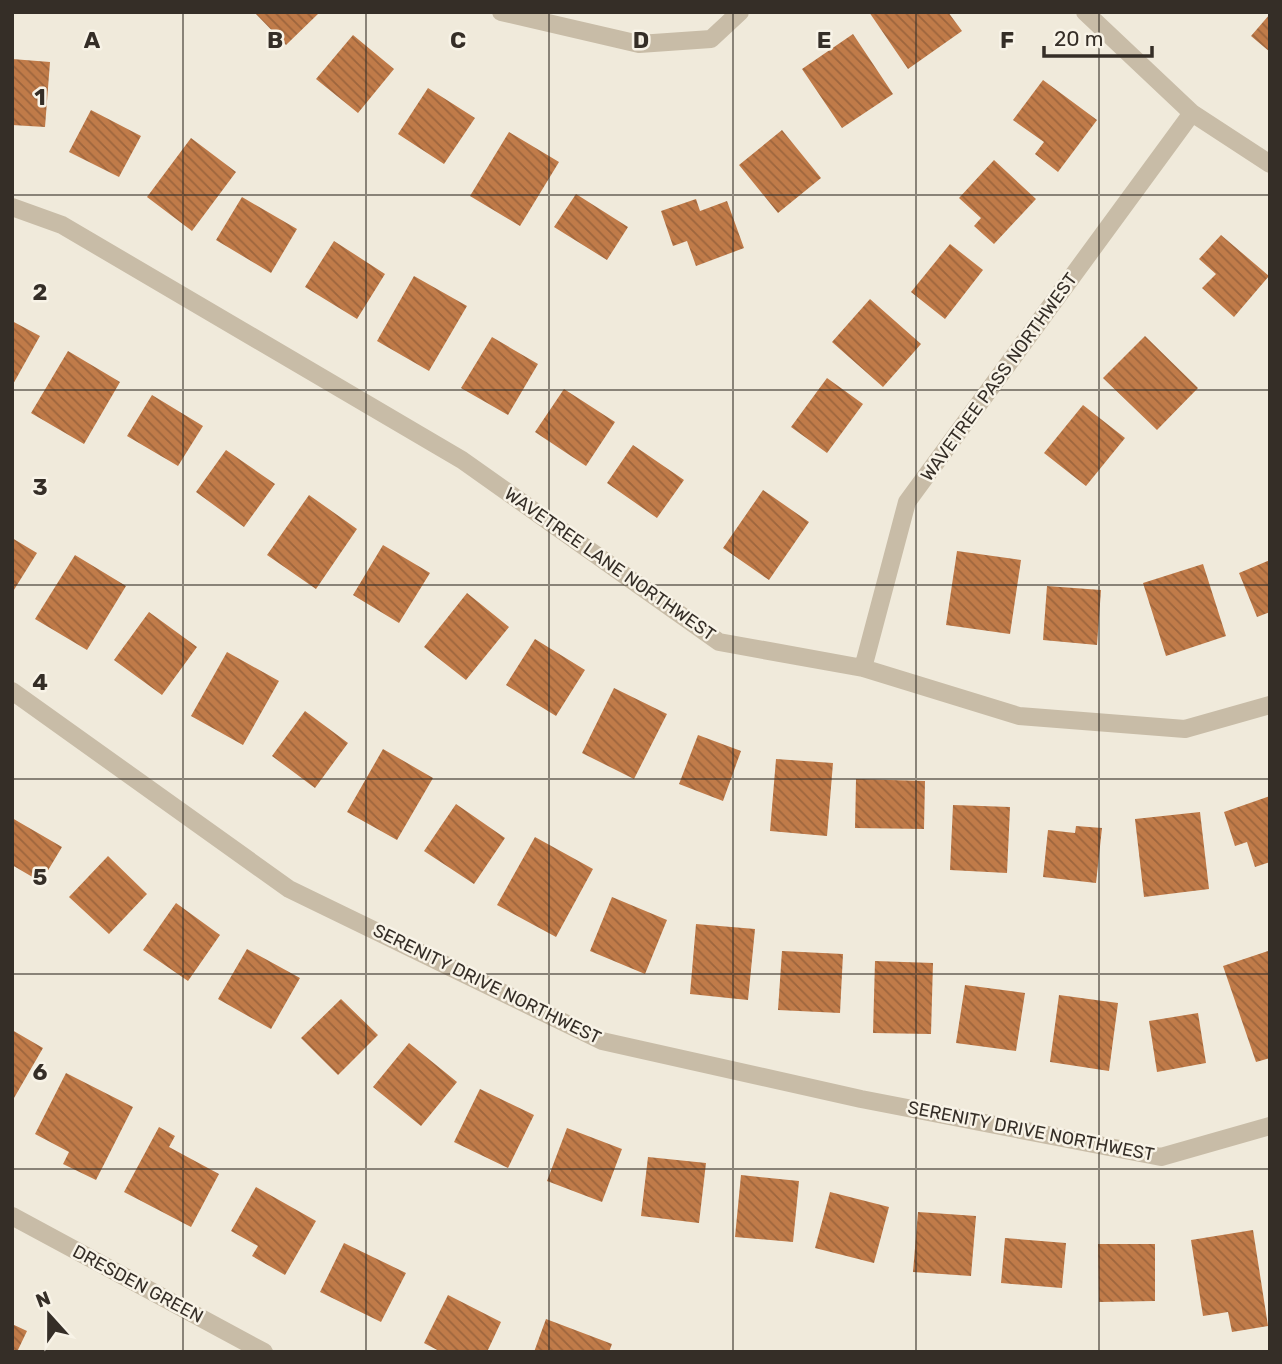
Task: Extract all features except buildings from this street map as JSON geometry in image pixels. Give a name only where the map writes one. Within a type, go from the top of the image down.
[{"type":"street","points":[[501,12],[639,44],[711,39],[740,12]]},
{"type":"street","points":[[1084,12],[1192,113],[1270,164]]},
{"type":"street","name":"WAVETREE PASS NORTHWEST","points":[[863,668],[907,502],[1192,113]]},
{"type":"street","name":"WAVETREE LANE NORTHWEST","points":[[12,207],[62,225],[462,460],[719,642],[863,668],[1020,716],[1185,729],[1270,705]]},
{"type":"street","name":"SERENITY DRIVE NORTHWEST","points":[[12,691],[289,889],[603,1041],[861,1099],[1161,1157],[1270,1126]]},
{"type":"street","name":"DRESDEN GREEN","points":[[12,1216],[264,1352]]}]
